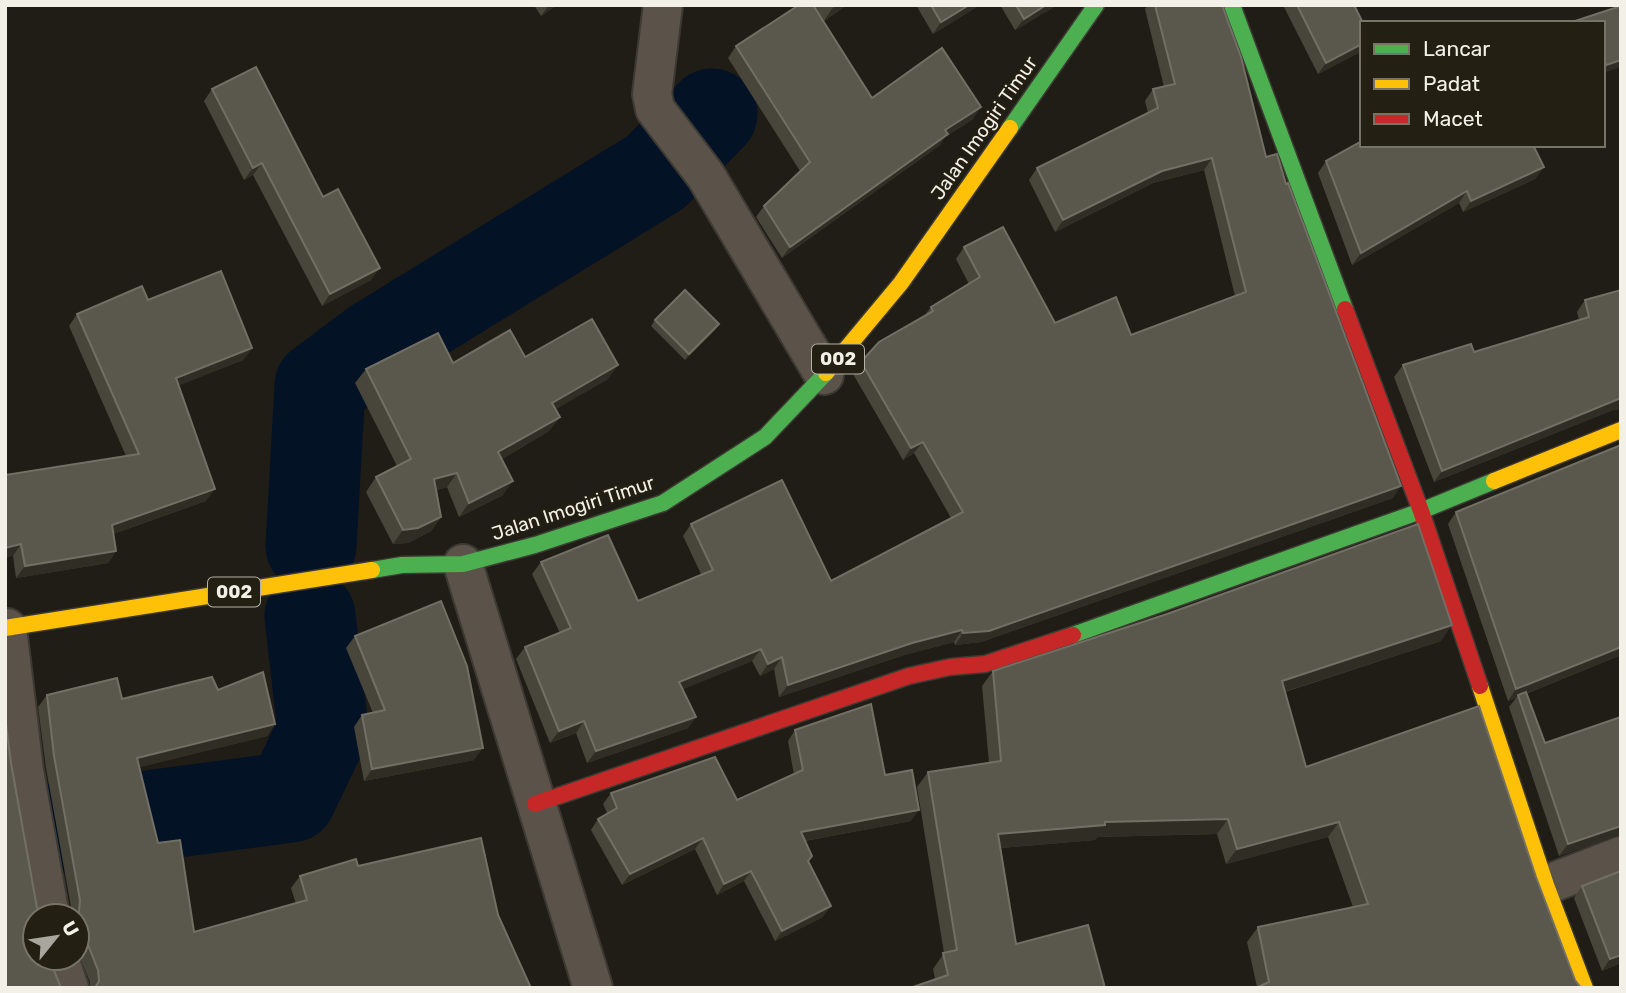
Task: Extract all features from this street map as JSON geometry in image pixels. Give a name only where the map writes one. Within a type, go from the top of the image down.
[{"type":"street","points":[[663,5],[652,94],[655,108],[664,125],[706,176],[824,375]]},
{"type":"street","name":"Jalan Imogiri Timur","points":[[6,628],[402,565],[463,564],[535,545],[663,503],[765,437],[824,375],[901,282],[1096,5]]},
{"type":"street","points":[[1232,5],[1420,511],[1546,885],[1586,988]]},
{"type":"street","points":[[535,804],[909,676],[1003,658],[1420,511],[1621,430]]},
{"type":"street","points":[[463,564],[593,988]]},
{"type":"street","points":[[6,628],[23,771],[47,902]]},
{"type":"street","points":[[1546,885],[1621,856]]},
{"type":"building","points":[[799,5],[813,5],[872,98],[942,48],[981,107],[945,130],[948,134],[790,247],[764,206],[810,162],[736,46]]},
{"type":"building","points":[[931,5],[969,5],[941,22]]},
{"type":"building","points":[[1016,5],[1046,5],[1024,19]]},
{"type":"building","points":[[1155,5],[1222,5],[1241,57],[1266,157],[1277,154],[1401,486],[989,631],[963,633],[962,630],[912,643],[788,685],[782,657],[768,664],[761,649],[679,682],[696,717],[596,751],[584,721],[559,731],[525,647],[571,628],[541,562],[608,535],[638,601],[713,570],[691,524],[782,480],[831,581],[963,512],[923,442],[911,448],[861,362],[879,342],[933,311],[931,307],[980,277],[964,247],[1003,227],[1055,323],[1116,297],[1131,335],[1246,292],[1212,158],[1162,171],[1063,220],[1037,168],[1158,108],[1153,89],[1175,84]]},
{"type":"building","points":[[1297,5],[1354,5],[1362,21],[1360,45],[1326,63]]},
{"type":"building","points":[[1621,6],[1621,60],[1605,65],[1605,21],[1575,21]]},
{"type":"building","points":[[256,67],[323,197],[338,189],[380,268],[330,294],[262,163],[253,168],[212,89]]},
{"type":"building","points":[[1360,142],[1360,147],[1534,147],[1544,167],[1471,201],[1467,191],[1361,253],[1326,161]]},
{"type":"building","points":[[221,271],[252,348],[176,378],[215,489],[112,525],[116,551],[25,566],[21,544],[5,548],[5,475],[139,454],[77,314],[142,286],[148,300]]},
{"type":"building","points":[[685,290],[719,324],[689,354],[655,320]]},
{"type":"building","points":[[1621,290],[1621,398],[1442,471],[1403,365],[1471,344],[1474,352],[1589,317],[1585,300]]},
{"type":"building","points":[[592,319],[618,365],[552,403],[560,417],[498,452],[513,481],[469,503],[457,473],[434,479],[441,517],[418,528],[403,530],[376,477],[411,459],[366,369],[438,333],[453,363],[510,330],[525,357]]},
{"type":"building","points":[[1621,445],[1621,647],[1516,689],[1456,512]]},
{"type":"building","points":[[1418,524],[1452,625],[1282,681],[1306,767],[1479,706],[1536,877],[1575,980],[1581,988],[1256,988],[1269,982],[1258,927],[1368,904],[1339,822],[1237,849],[1228,819],[1105,822],[1105,825],[998,834],[1016,944],[1088,925],[1105,988],[910,988],[948,975],[943,953],[957,950],[928,772],[1001,761],[993,671],[1167,614]]},
{"type":"building","points":[[441,601],[467,666],[483,748],[372,769],[362,715],[385,710],[355,636]]},
{"type":"building","points":[[263,672],[275,724],[137,758],[158,843],[180,840],[194,932],[307,900],[300,876],[356,859],[358,866],[481,838],[498,915],[531,988],[95,988],[99,981],[91,952],[91,902],[80,902],[54,756],[47,695],[117,678],[122,699],[212,677],[218,690]]},
{"type":"building","points":[[1526,692],[1545,743],[1621,717],[1621,826],[1568,844],[1518,695]]},
{"type":"building","points":[[871,704],[885,775],[912,770],[919,810],[801,832],[812,856],[808,861],[831,906],[782,931],[751,871],[724,884],[703,838],[630,874],[598,819],[617,808],[611,793],[715,757],[737,800],[803,770],[795,730]]},
{"type":"building","points":[[5,717],[36,902],[21,902],[21,972],[55,972],[61,988],[5,988]]},
{"type":"building","points":[[1621,871],[1621,955],[1610,959],[1582,886]]},
{"type":"waterway","points":[[311,546],[320,386],[376,344],[656,172],[712,114]]},
{"type":"waterway","points":[[57,828],[291,797],[323,730],[310,616]]},
{"type":"traffic: fast","points":[[1010,128],[1096,5]]},
{"type":"traffic: fast","points":[[1232,5],[1345,309]]},
{"type":"traffic: fast","points":[[372,570],[402,565],[463,564],[535,545],[663,503],[765,437],[826,373]]},
{"type":"traffic: fast","points":[[1073,635],[1421,511],[1494,481]]},
{"type":"traffic: slow","points":[[826,373],[901,283],[1010,128]]},
{"type":"traffic: slow","points":[[1494,481],[1621,430]]},
{"type":"traffic: slow","points":[[5,628],[372,570]]},
{"type":"traffic: slow","points":[[1480,686],[1546,885],[1585,988]]},
{"type":"traffic: jam","points":[[1345,309],[1421,511],[1480,686]]},
{"type":"traffic: jam","points":[[535,804],[909,676],[950,667],[985,664],[1073,635]]}]
